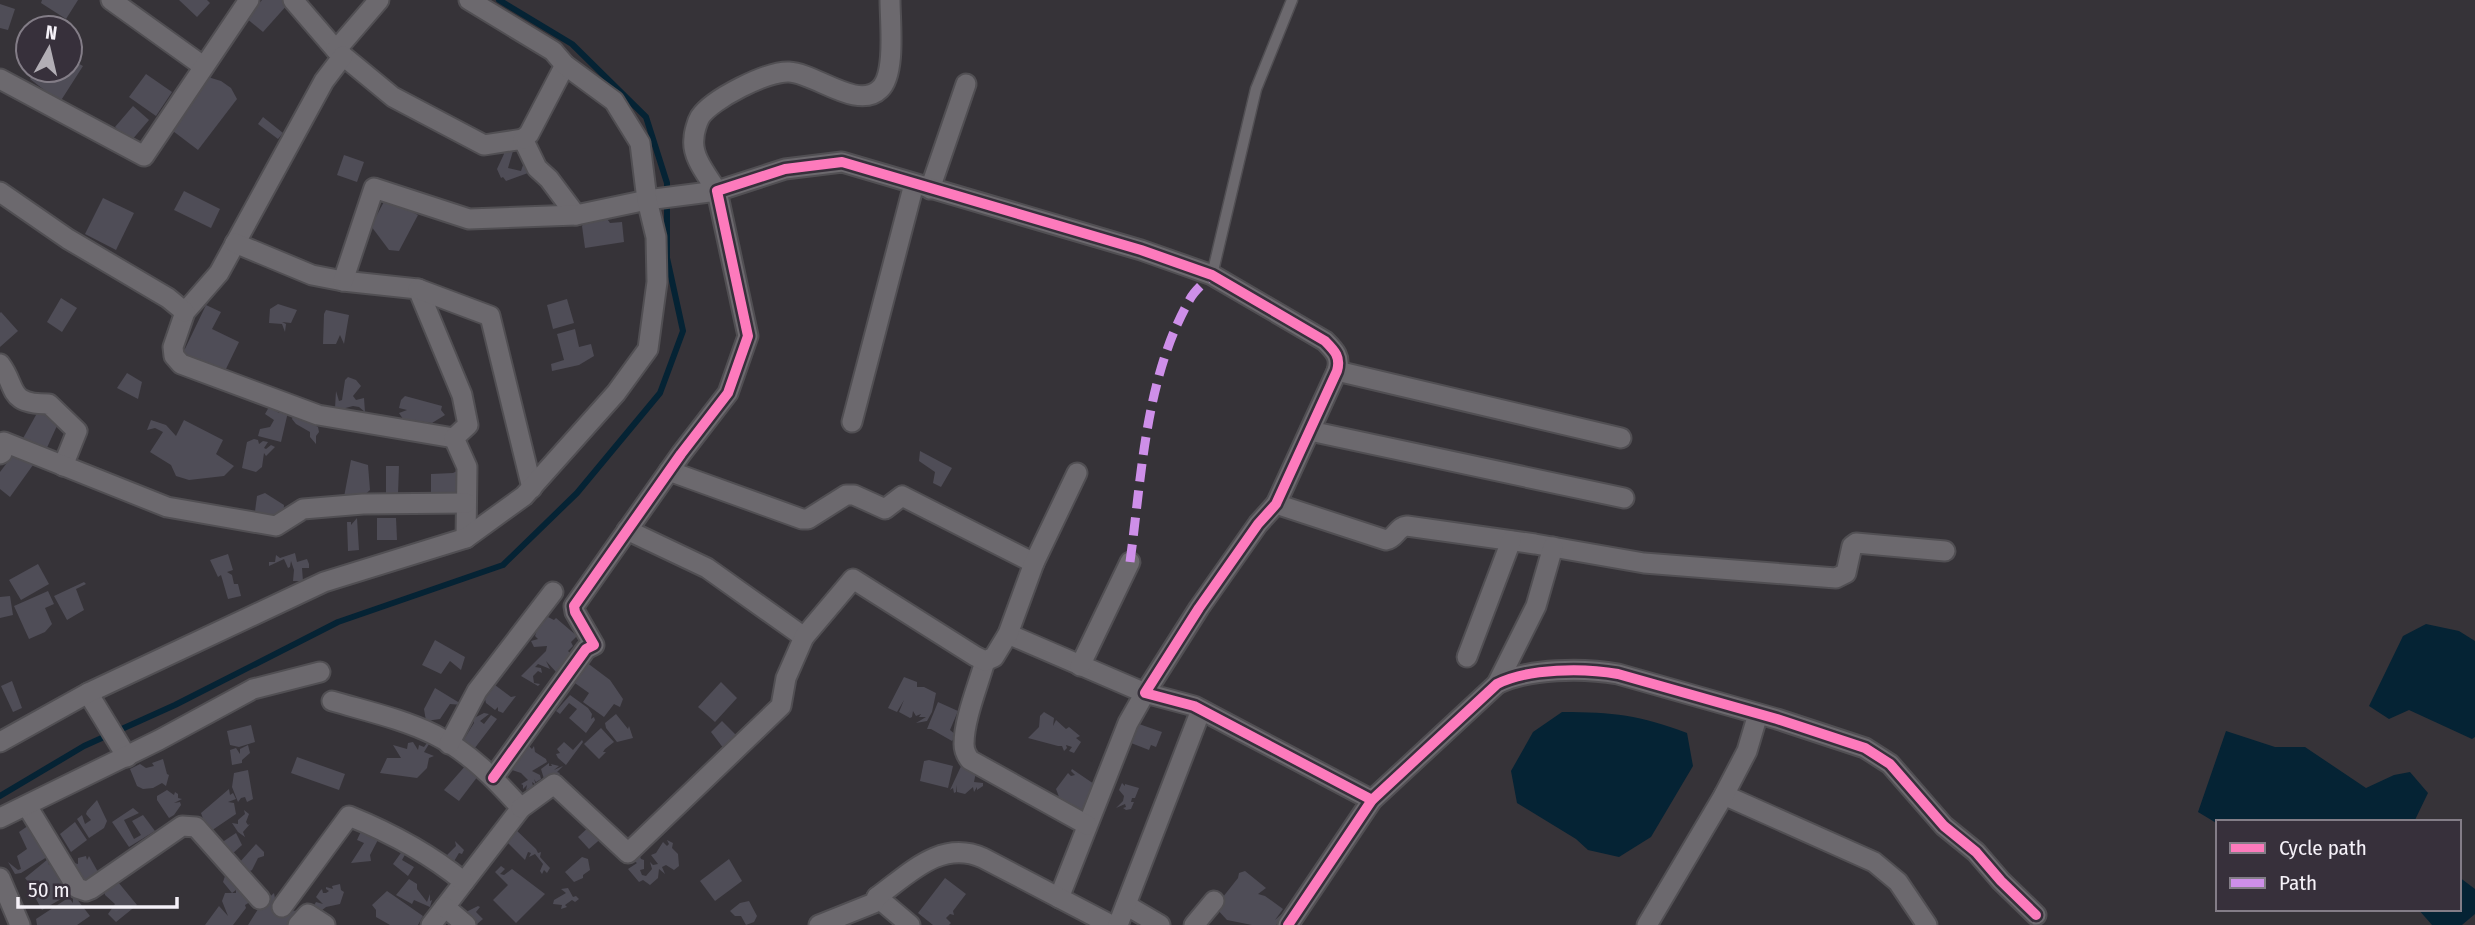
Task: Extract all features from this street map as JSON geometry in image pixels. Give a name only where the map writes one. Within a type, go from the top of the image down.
[{"type":"street","points":[[111,0],[202,66]]},
{"type":"street","points":[[0,79],[144,156],[202,66],[249,0]]},
{"type":"street","points":[[293,0],[340,53],[393,97],[484,145],[523,139],[529,134],[565,65]]},
{"type":"street","points":[[379,0],[340,53],[219,273],[185,312],[173,347],[174,356],[181,364],[318,415],[454,438]]},
{"type":"street","points":[[0,742],[88,693],[324,582],[466,538],[532,488],[615,393],[648,349],[657,282],[656,237],[647,200],[640,143],[614,101],[565,65],[553,51],[469,0]]},
{"type":"street","points":[[494,778],[586,649],[594,645],[574,606],[669,471],[728,393],[748,336],[717,191],[695,153],[694,138],[700,117],[732,90],[768,75],[789,72],[808,76],[841,92],[863,96],[880,90],[890,75],[890,0]]},
{"type":"street","points":[[852,422],[922,186],[967,84]]},
{"type":"street","points":[[523,139],[537,168],[549,179],[576,215]]},
{"type":"street","points":[[343,281],[374,188],[469,219],[576,215],[647,200],[717,191],[785,169],[842,162],[1142,250],[1212,275],[1325,341],[1337,354],[1340,362],[1276,504],[1258,524],[1199,608],[1128,723],[1059,898]]},
{"type":"street","points":[[0,192],[68,239],[168,298],[185,312]]},
{"type":"street","points":[[235,243],[312,275],[418,289],[490,316],[532,488]]},
{"type":"street","points":[[418,289],[462,396],[468,425],[454,438]]},
{"type":"street","points":[[0,364],[13,393],[32,404],[49,404],[77,431],[63,466]]},
{"type":"street","points":[[1337,371],[1620,438]]},
{"type":"street","points":[[1310,431],[1624,498]]},
{"type":"street","points":[[454,438],[467,467],[466,538]]},
{"type":"street","points":[[0,454],[4,442],[167,507],[276,526],[303,509],[363,504],[466,503]]},
{"type":"street","points":[[669,471],[802,519],[808,519],[846,495],[854,495],[885,509],[898,496],[902,496],[1034,564]]},
{"type":"street","points":[[985,661],[994,657],[1007,634],[1034,564],[1077,473]]},
{"type":"street","points":[[1276,504],[1386,540],[1393,537],[1399,528],[1407,526],[1657,565],[1836,578],[1846,573],[1852,546],[1856,543],[1945,551]]},
{"type":"street","points":[[627,530],[707,568],[804,637]]},
{"type":"street","points":[[1467,657],[1511,541]]},
{"type":"street","points":[[1497,684],[1536,606],[1553,547]]},
{"type":"street","points":[[1080,666],[1130,562]]},
{"type":"street","points":[[431,925],[522,808],[554,784],[628,853],[780,706],[786,678],[804,637],[853,579],[985,661]]},
{"type":"street","points":[[449,744],[477,691],[553,592]]},
{"type":"street","points":[[1007,634],[1145,693],[1202,710],[1372,800]]},
{"type":"street","points":[[985,661],[969,718],[965,752],[970,760],[1087,825]]},
{"type":"street","points":[[1289,925],[1372,800],[1497,684],[1511,677],[1536,673],[1598,671],[1618,674],[1757,721],[1841,738],[1866,748],[1890,764],[1944,825],[1976,852],[2036,915]]},
{"type":"street","points":[[0,818],[27,806],[122,749],[253,690],[320,672]]},
{"type":"street","points":[[88,693],[122,749]]},
{"type":"street","points":[[332,701],[402,722],[435,736],[494,778],[522,808]]},
{"type":"street","points":[[1118,925],[1202,710]]},
{"type":"street","points":[[1647,925],[1724,795],[1747,751],[1757,721]]},
{"type":"street","points":[[1724,795],[1882,867],[1898,882],[1927,925]]},
{"type":"street","points":[[27,806],[77,888],[86,891],[91,889],[182,826],[191,825],[196,827],[260,900]]},
{"type":"street","points":[[282,907],[349,816],[393,834],[445,866],[464,882]]},
{"type":"street","points":[[820,925],[873,903],[877,897],[933,856],[956,852],[974,854],[1111,925]]},
{"type":"street","points":[[0,878],[20,925]]},
{"type":"street","points":[[877,897],[910,925]]},
{"type":"street","points":[[1194,925],[1214,901]]},
{"type":"street","points":[[1126,905],[1160,925]]},
{"type":"street","points":[[445,907],[466,925]]},
{"type":"street","points":[[298,925],[308,914],[325,925]]},
{"type":"lane","points":[[1212,275],[1256,89],[1292,0]]},
{"type":"water","points":[[2426,624],[2459,631],[2475,641],[2475,737],[2472,739],[2409,710],[2389,719],[2369,706],[2403,636]]},
{"type":"water","points":[[1562,712],[1626,716],[1687,733],[1693,766],[1651,837],[1619,857],[1588,850],[1576,839],[1517,803],[1511,771],[1533,732]]},
{"type":"water","points":[[2226,731],[2275,747],[2305,747],[2366,788],[2394,775],[2410,772],[2428,793],[2415,820],[2216,820],[2216,823],[2198,812]]},
{"type":"water","points":[[2461,878],[2475,889],[2475,914],[2462,925],[2432,925],[2420,911],[2461,911]]},
{"type":"building","points":[[42,0],[78,0],[69,14],[58,14],[41,3]]},
{"type":"building","points":[[179,0],[207,0],[210,3],[197,17]]},
{"type":"building","points":[[262,0],[283,0],[288,4],[263,32],[246,18]]},
{"type":"building","points":[[0,4],[15,9],[8,30],[0,28]]},
{"type":"building","points":[[146,74],[172,92],[156,116],[129,97]]},
{"type":"building","points":[[208,77],[231,88],[237,99],[198,150],[169,128]]},
{"type":"building","points":[[37,84],[72,84],[60,102]]},
{"type":"building","points":[[133,106],[149,120],[131,141],[115,127]]},
{"type":"building","points":[[263,117],[283,133],[278,139],[258,124]]},
{"type":"building","points":[[509,148],[513,151],[508,168],[521,171],[524,162],[529,167],[528,173],[506,181],[501,178],[497,169],[504,154],[503,149]]},
{"type":"building","points":[[344,155],[364,162],[357,182],[337,175]]},
{"type":"building","points":[[184,191],[220,209],[211,228],[174,210]]},
{"type":"building","points":[[103,198],[134,213],[116,250],[85,234]]},
{"type":"building","points":[[386,198],[418,215],[399,251],[389,250],[371,226]]},
{"type":"building","points":[[605,216],[610,223],[622,222],[624,242],[585,248],[582,226],[586,220]]},
{"type":"building","points":[[61,298],[77,308],[62,332],[47,322]]},
{"type":"building","points":[[567,299],[574,323],[553,329],[547,305]]},
{"type":"building","points":[[278,304],[297,310],[291,323],[282,322],[286,324],[285,332],[282,324],[269,323],[270,309]]},
{"type":"building","points":[[206,305],[221,312],[212,329],[239,342],[224,373],[182,355]]},
{"type":"building","points":[[326,310],[349,315],[344,344],[340,335],[336,344],[323,344]]},
{"type":"building","points":[[0,313],[18,331],[0,347]]},
{"type":"building","points":[[575,329],[579,347],[591,344],[594,356],[579,365],[552,371],[551,364],[564,360],[557,334]]},
{"type":"building","points":[[127,373],[142,382],[138,399],[117,388]]},
{"type":"building","points":[[348,377],[361,386],[353,396],[356,400],[364,398],[365,412],[353,406],[338,410],[335,408],[336,391],[339,401],[342,400],[345,380]]},
{"type":"building","points":[[405,396],[442,406],[441,410],[445,415],[432,423],[403,419],[399,413],[407,410],[399,408]]},
{"type":"building","points":[[41,406],[61,417],[45,452],[21,442]]},
{"type":"building","points":[[269,407],[279,413],[288,412],[281,442],[258,436],[260,429],[270,427],[274,420],[265,414]]},
{"type":"building","points":[[294,413],[318,427],[316,444],[310,437],[310,432],[292,419]]},
{"type":"building","points":[[151,420],[166,425],[176,436],[184,420],[223,440],[216,454],[234,466],[224,476],[189,480],[176,476],[171,465],[150,452],[163,432],[155,428],[147,430]]},
{"type":"building","points":[[258,440],[259,444],[268,442],[264,448],[266,449],[271,445],[275,447],[266,456],[264,453],[262,467],[256,472],[242,468],[247,442]]},
{"type":"building","points":[[920,451],[952,468],[941,487],[933,483],[935,472],[919,461]]},
{"type":"building","points":[[15,452],[33,465],[10,497],[0,489],[0,472]]},
{"type":"building","points":[[351,460],[368,465],[370,490],[359,500],[344,497]]},
{"type":"building","points":[[386,466],[399,466],[398,494],[386,494]]},
{"type":"building","points":[[459,470],[463,493],[431,500],[431,474],[453,473]]},
{"type":"building","points":[[265,493],[284,505],[283,518],[254,519],[257,496]]},
{"type":"building","points":[[357,518],[359,550],[348,551],[347,522],[351,522],[351,525]]},
{"type":"building","points":[[377,518],[396,518],[397,540],[377,540]]},
{"type":"building","points":[[295,553],[297,562],[307,559],[309,564],[309,568],[302,568],[303,581],[293,581],[291,561],[288,568],[284,559],[269,566],[269,562],[275,562],[276,555],[280,558]]},
{"type":"building","points":[[228,554],[233,570],[227,572],[232,575],[234,584],[238,584],[241,596],[228,599],[221,575],[218,577],[210,560]]},
{"type":"building","points":[[38,564],[49,584],[21,600],[9,580]]},
{"type":"building","points":[[84,582],[86,584],[76,589],[84,610],[67,620],[54,596]]},
{"type":"building","points":[[48,591],[54,604],[45,608],[52,624],[45,632],[29,639],[14,606]]},
{"type":"building","points":[[10,596],[13,615],[0,618],[0,597]]},
{"type":"building","points":[[548,617],[554,620],[556,618],[577,636],[568,651],[570,653],[577,647],[557,673],[546,661],[550,669],[538,664],[535,667],[541,668],[542,673],[538,671],[533,676],[534,683],[540,684],[538,686],[521,676],[546,651],[547,646],[534,647],[531,641],[538,639],[535,636],[537,630]]},
{"type":"building","points":[[435,640],[465,657],[461,670],[450,661],[441,674],[422,665]]},
{"type":"building","points":[[586,662],[610,680],[623,699],[620,707],[614,704],[604,717],[583,702],[589,693],[572,681]]},
{"type":"building","points":[[904,677],[917,682],[917,687],[924,687],[936,693],[927,721],[916,723],[926,717],[919,717],[921,714],[916,716],[913,711],[910,718],[899,712],[904,700],[897,712],[888,708]]},
{"type":"building","points":[[12,681],[22,708],[13,712],[1,686]]},
{"type":"building","points":[[721,682],[737,698],[715,722],[698,707]]},
{"type":"building","points":[[495,685],[511,697],[516,696],[503,713],[498,711],[498,707],[495,710],[486,703],[485,699]]},
{"type":"building","points":[[435,688],[463,705],[450,704],[440,719],[426,721],[424,709]]},
{"type":"building","points":[[570,695],[588,708],[592,714],[591,719],[594,717],[595,720],[586,733],[569,718],[577,709],[569,703],[560,714],[556,711]]},
{"type":"building","points":[[938,702],[958,711],[950,730],[956,735],[952,741],[927,729]]},
{"type":"building","points":[[1044,712],[1054,718],[1053,726],[1056,720],[1080,736],[1076,738],[1081,742],[1074,753],[1069,751],[1072,747],[1066,745],[1064,751],[1062,746],[1028,738],[1039,727],[1040,716]]},
{"type":"building","points":[[484,713],[489,714],[480,721],[484,724],[491,715],[497,719],[471,753],[461,744],[474,723],[474,718]]},
{"type":"building","points":[[616,714],[628,729],[629,726],[633,738],[617,742],[606,728],[605,723]]},
{"type":"building","points":[[722,721],[737,736],[724,749],[711,732]]},
{"type":"building","points":[[1139,724],[1162,732],[1156,747],[1151,745],[1149,750],[1131,743]]},
{"type":"building","points":[[251,725],[255,742],[239,747],[230,745],[227,731]]},
{"type":"building","points":[[601,728],[614,742],[605,749],[603,752],[606,752],[599,759],[584,744]]},
{"type":"building","points":[[582,740],[566,765],[558,758],[556,754],[560,753],[557,749],[564,742],[573,750]]},
{"type":"building","points":[[413,742],[418,750],[419,745],[424,747],[429,744],[424,752],[434,756],[429,758],[427,768],[417,778],[380,773],[387,758],[401,758],[393,745],[407,749],[408,743]]},
{"type":"building","points":[[526,743],[532,749],[534,746],[535,752],[547,762],[532,771],[540,775],[541,779],[536,782],[534,779],[536,785],[532,782],[533,786],[526,790],[527,785],[523,789],[521,784],[528,780],[521,773],[512,770],[508,774]]},
{"type":"building","points":[[248,745],[250,753],[242,763],[232,765],[230,750],[236,748],[240,754],[240,749]]},
{"type":"building","points":[[297,757],[345,774],[339,790],[291,773]]},
{"type":"building","points":[[163,759],[169,775],[166,786],[162,783],[143,789],[137,786],[130,769],[140,764],[146,768],[154,766],[152,763]]},
{"type":"building","points":[[924,761],[953,766],[948,788],[920,781]]},
{"type":"building","points":[[963,762],[976,772],[974,782],[983,783],[983,786],[977,790],[977,787],[974,792],[973,787],[965,794],[957,792],[957,785],[954,793],[953,788],[950,790]]},
{"type":"building","points":[[549,763],[549,766],[559,766],[554,770],[563,766],[557,772],[560,773],[557,777],[530,790],[540,781],[541,784],[544,779],[541,769]]},
{"type":"building","points":[[467,764],[478,776],[459,801],[444,790]]},
{"type":"building","points":[[1072,769],[1097,786],[1082,812],[1062,805],[1066,802],[1059,797],[1056,789],[1068,773],[1075,775]]},
{"type":"building","points":[[248,770],[253,799],[247,802],[245,797],[238,802],[232,787],[234,773]]},
{"type":"building","points":[[1122,783],[1139,788],[1135,798],[1132,798],[1131,802],[1134,802],[1131,809],[1123,808],[1126,807],[1125,804],[1116,808],[1123,801],[1124,796],[1119,790]]},
{"type":"building","points":[[229,789],[230,795],[233,793],[236,799],[228,802],[234,803],[236,814],[208,833],[201,813]]},
{"type":"building","points":[[167,790],[174,795],[175,792],[178,798],[182,799],[174,803],[180,802],[181,805],[169,818],[157,800],[157,796]]},
{"type":"building","points":[[97,800],[107,821],[104,828],[89,838],[77,819],[82,815],[85,824],[91,820],[86,814]]},
{"type":"building","points":[[133,808],[139,813],[124,820],[134,839],[141,835],[132,821],[143,815],[155,831],[129,847],[112,822]]},
{"type":"building","points":[[244,810],[249,814],[246,822],[250,824],[243,832],[245,837],[232,823],[238,824],[238,820],[245,814]]},
{"type":"building","points":[[35,821],[47,857],[15,874],[8,862],[18,870],[21,869],[17,856],[27,849],[19,832]]},
{"type":"building","points":[[75,822],[87,840],[71,852],[60,834]]},
{"type":"building","points":[[591,825],[604,836],[589,849],[578,837]]},
{"type":"building","points":[[363,827],[380,836],[370,855],[371,861],[351,863],[364,843],[357,840]]},
{"type":"building","points":[[513,827],[538,853],[541,852],[540,857],[550,868],[547,873],[544,870],[542,874],[540,871],[543,864],[535,854],[529,857],[531,853],[528,852],[525,860],[503,838]]},
{"type":"building","points":[[236,833],[242,845],[231,855],[221,843]]},
{"type":"building","points":[[667,840],[673,843],[672,848],[678,854],[679,866],[674,870],[666,865],[662,867],[665,874],[659,869],[658,878],[650,885],[643,880],[639,882],[628,869],[637,863],[631,859],[639,854],[644,860],[644,869],[640,870],[642,875],[646,876],[652,869],[650,862],[653,865],[658,864],[651,855],[656,853],[663,842],[667,846]]},
{"type":"building","points":[[455,841],[464,850],[453,863],[445,857],[456,846]]},
{"type":"building","points":[[256,844],[264,852],[264,856],[258,858],[252,870],[244,874],[239,863]]},
{"type":"building","points":[[403,850],[407,851],[402,860],[414,867],[408,876],[393,864]]},
{"type":"building","points":[[86,856],[87,860],[89,856],[98,872],[79,886],[68,866],[78,864],[78,858]]},
{"type":"building","points":[[582,857],[588,859],[590,870],[583,878],[574,882],[565,872]]},
{"type":"building","points":[[48,859],[49,865],[52,863],[75,891],[42,910],[36,899],[37,895],[33,894],[36,892],[25,878]]},
{"type":"building","points":[[729,859],[742,881],[715,901],[700,881]]},
{"type":"building","points":[[501,866],[505,869],[500,874],[504,875],[512,869],[545,894],[516,923],[493,900],[508,885],[495,872]]},
{"type":"building","points":[[1245,871],[1266,888],[1258,894],[1283,909],[1275,920],[1299,899],[1276,925],[1252,925],[1227,920],[1215,907],[1239,873]]},
{"type":"building","points":[[225,876],[252,898],[233,925],[205,925],[219,906],[228,916],[222,901],[225,893],[232,893],[223,882]]},
{"type":"building","points":[[945,878],[966,894],[953,911],[954,915],[950,914],[946,918],[951,923],[949,925],[933,925],[918,913]]},
{"type":"building","points":[[409,879],[417,884],[417,889],[427,902],[430,894],[430,907],[414,900],[412,904],[396,895]]},
{"type":"building","points":[[118,882],[137,905],[116,922],[108,914],[115,904],[105,895],[104,887]]},
{"type":"building","points":[[340,884],[344,892],[340,904],[326,907],[316,915],[313,907],[316,902],[323,904],[316,897],[320,891],[322,889],[323,893],[326,893],[329,891],[326,887],[333,889],[332,886]]},
{"type":"building","points":[[568,888],[573,897],[579,899],[575,902],[572,900],[565,905],[567,907],[561,909],[562,905],[553,904],[554,900],[566,893],[561,889]]},
{"type":"building","points":[[387,891],[423,916],[418,925],[390,925],[376,917],[376,910],[372,905]]},
{"type":"building","points":[[274,893],[278,914],[299,910],[290,925],[248,925],[260,906]]},
{"type":"building","points":[[73,894],[90,916],[77,925],[37,925],[36,919],[65,900],[69,898],[73,903]]},
{"type":"building","points":[[749,901],[757,916],[754,922],[746,925],[741,916],[735,916],[730,911],[740,903]]},
{"type":"building","points":[[480,907],[476,912],[483,919],[477,924],[464,916]]},
{"type":"waterway","points":[[0,796],[84,746],[175,705],[338,622],[503,565],[577,493],[660,393],[683,331],[667,258],[667,183],[646,117],[572,44],[499,0]]},
{"type":"marked path","points":[[1130,562],[1142,461],[1163,361],[1190,299],[1212,275]]},
{"type":"cycle path","points":[[493,778],[586,649],[594,645],[574,606],[681,454],[728,393],[748,336],[717,191],[785,169],[842,162],[1141,250],[1212,275],[1325,341],[1332,348],[1338,358],[1337,371],[1276,504],[1258,524],[1199,608],[1145,693],[1194,706],[1372,800]]},
{"type":"cycle path","points":[[1288,925],[1372,800],[1497,684],[1540,672],[1573,670],[1618,674],[1777,719],[1865,748],[1890,764],[1944,826],[1976,852],[2036,915]]}]
